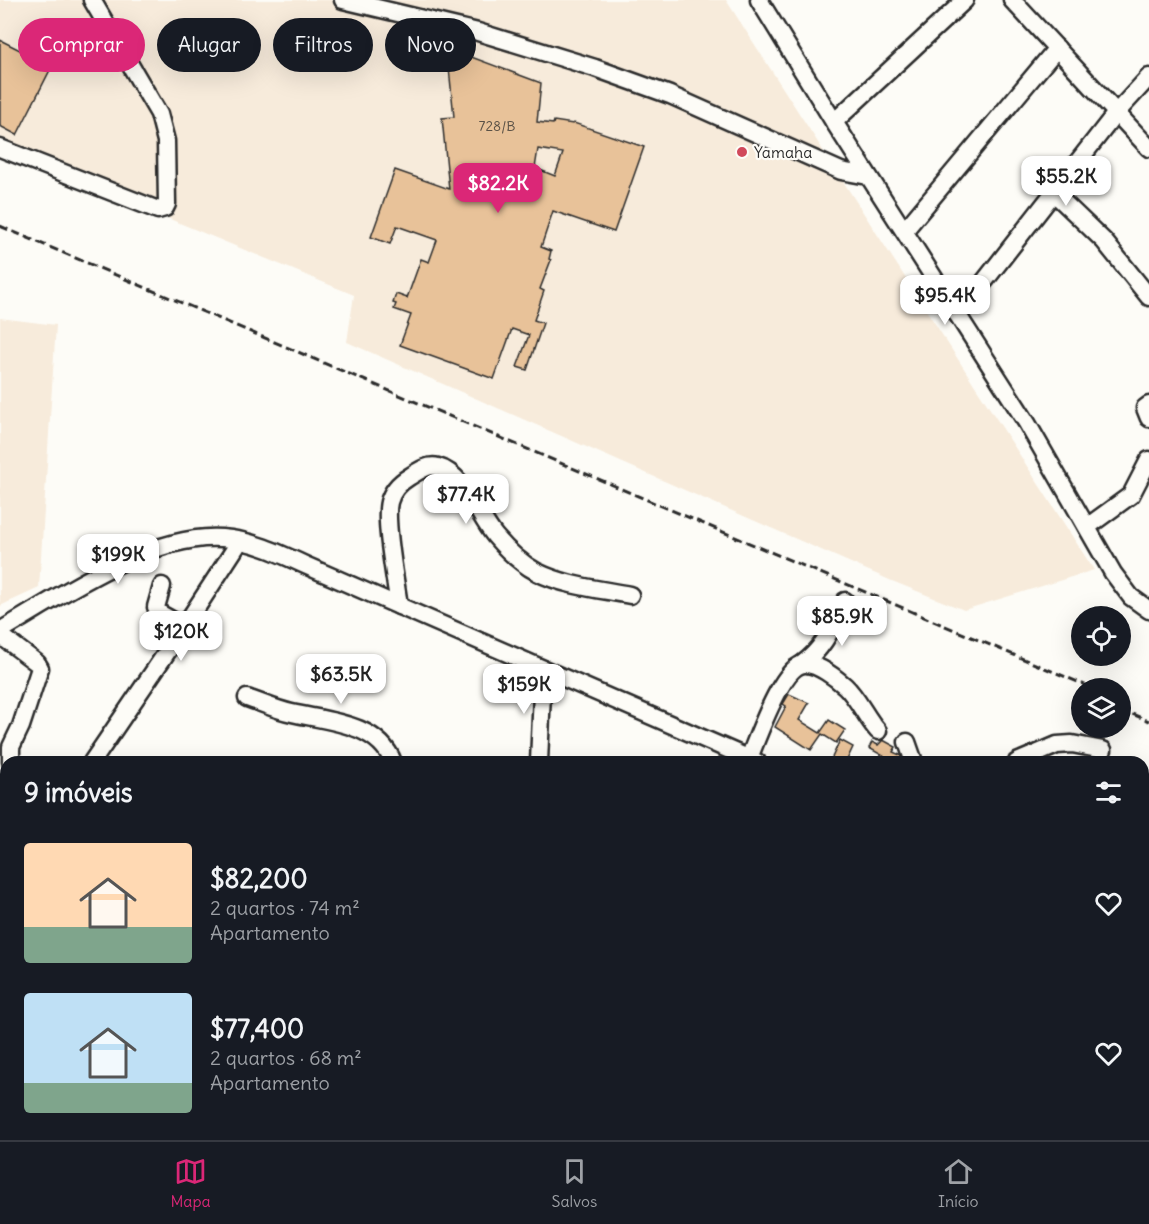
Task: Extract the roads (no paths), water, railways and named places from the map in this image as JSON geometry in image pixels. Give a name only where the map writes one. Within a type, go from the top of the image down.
[{"type":"street","points":[[0,148],[158,210],[165,208],[167,204],[166,141],[159,114],[92,0]]},
{"type":"street","points":[[343,0],[478,32],[595,68],[670,95],[841,171],[868,176]]},
{"type":"street","points":[[759,0],[868,176],[1027,423],[1113,573],[1131,597],[1149,610]]},
{"type":"street","points":[[834,122],[965,0]]},
{"type":"street","points":[[1012,0],[1149,148]]},
{"type":"street","points":[[904,230],[1057,48]]},
{"type":"street","points":[[958,315],[1116,112],[1149,77]]},
{"type":"street","points":[[1054,194],[1104,241],[1149,296]]},
{"type":"street","points":[[1149,405],[1145,408],[1149,418]]},
{"type":"street","points":[[1087,527],[1131,495],[1149,460]]},
{"type":"street","points":[[399,606],[388,521],[389,503],[394,491],[402,481],[423,468],[437,466],[455,476],[495,536],[536,572],[565,582],[630,595]]},
{"type":"street","points":[[11,756],[11,747],[21,726],[40,668],[38,663],[0,633],[78,586],[144,553],[178,542],[222,538],[273,551],[744,756]]},
{"type":"street","points":[[96,756],[240,541]]},
{"type":"street","points":[[162,586],[156,607],[159,613],[184,627]]},
{"type":"street","points":[[755,756],[780,689],[792,670],[816,654],[827,638],[845,601]]},
{"type":"street","points":[[802,664],[812,665],[846,687],[878,731]]},
{"type":"street","points":[[539,756],[543,669]]},
{"type":"street","points":[[247,698],[289,712],[343,723],[368,734],[384,746],[390,756]]},
{"type":"street","points":[[907,742],[912,756]]},
{"type":"street","points":[[1031,756],[1057,745],[1072,744],[1103,750]]},
{"type":"railway","points":[[0,226],[1071,679]]},
{"type":"railway","points":[[1131,714],[1149,721]]},
{"type":"place","name":"Yamaha","points":[[742,152]]}]
